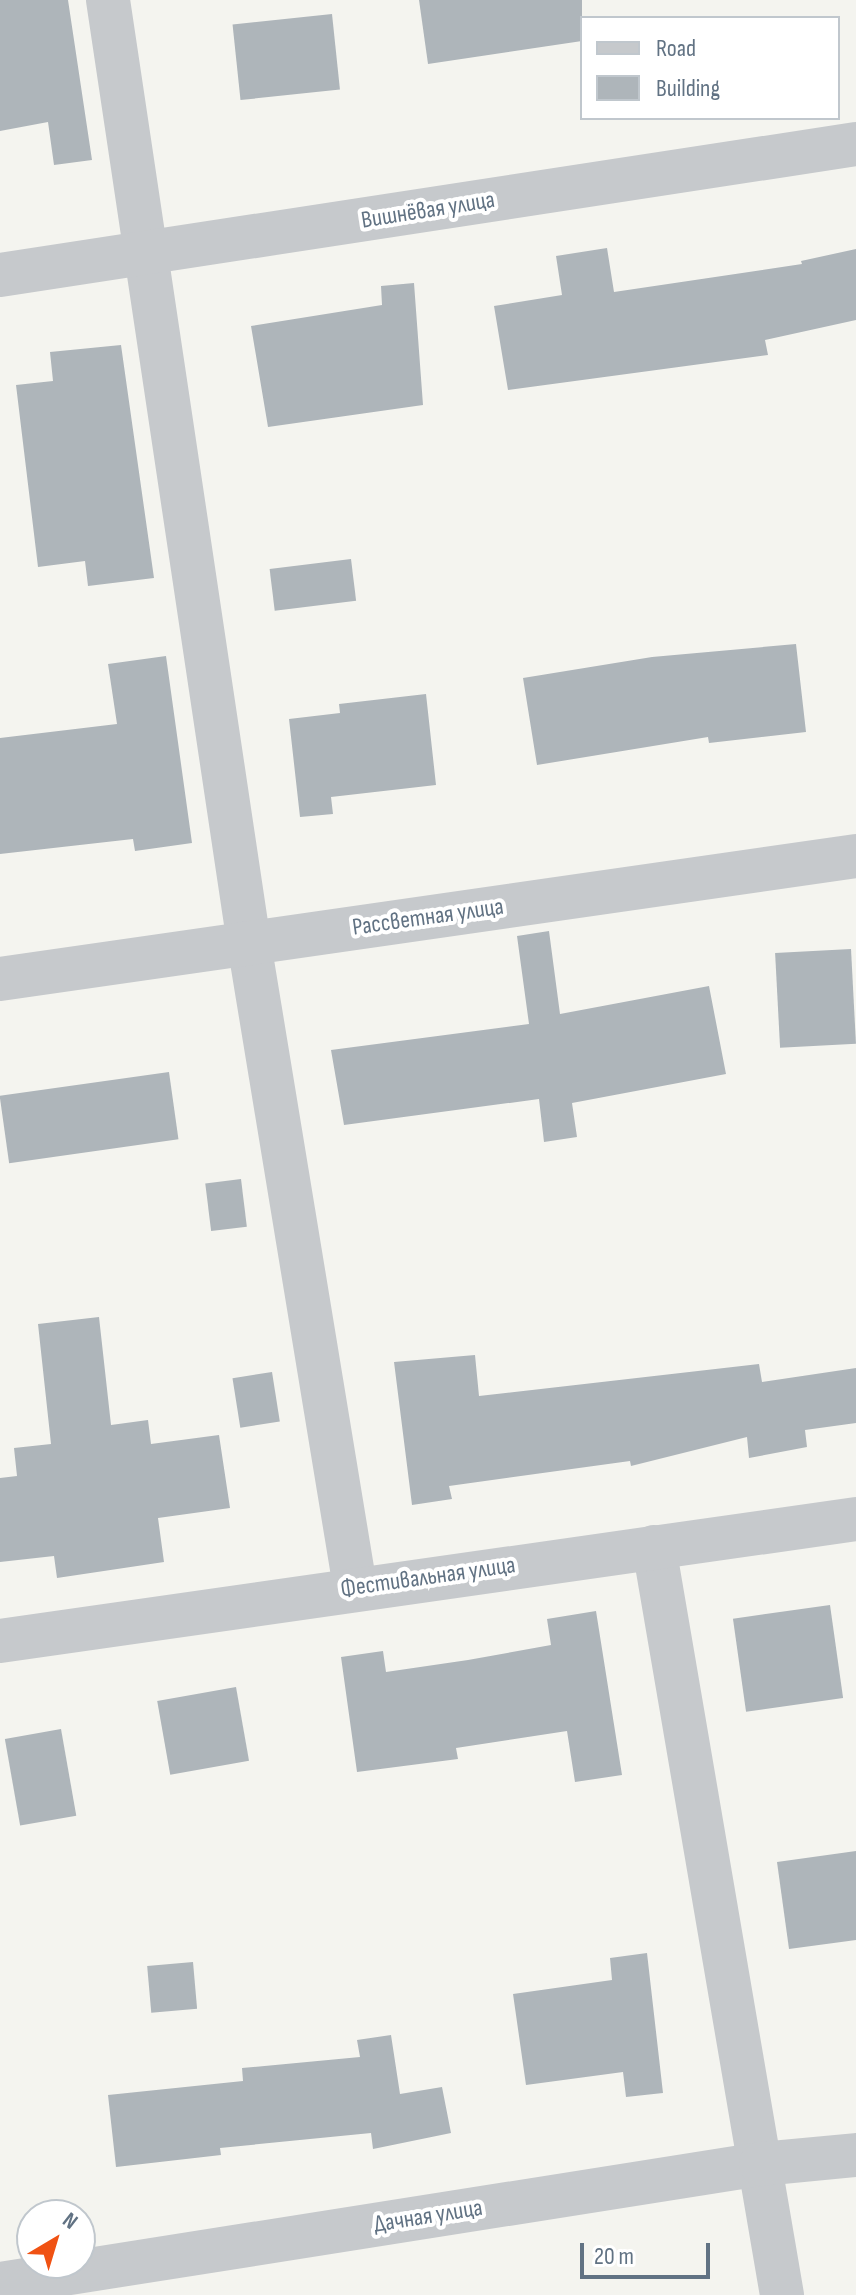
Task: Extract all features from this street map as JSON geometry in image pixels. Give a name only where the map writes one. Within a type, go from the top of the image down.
[{"type":"street","points":[[108,0],[249,943],[355,1587]]},
{"type":"street","name":"Вишнёвая улица","points":[[0,275],[856,144]]},
{"type":"street","name":"Рассветная улица","points":[[0,979],[856,856]]},
{"type":"street","name":"Фестивальная улица","points":[[0,1641],[355,1587],[856,1519]]},
{"type":"street","points":[[654,1547],[782,2295]]},
{"type":"street","name":"Дачная улица","points":[[0,2284],[761,2164],[856,2155]]},
{"type":"building","points":[[0,0],[68,0],[92,160],[54,165],[48,122],[0,131]]},
{"type":"building","points":[[419,0],[582,0],[580,41],[428,64]]},
{"type":"building","points":[[332,14],[340,90],[240,100],[233,24]]},
{"type":"building","points":[[607,248],[614,292],[802,264],[801,261],[856,249],[856,320],[765,340],[768,355],[508,390],[494,306],[562,295],[556,256]]},
{"type":"building","points":[[414,283],[423,405],[268,427],[251,326],[382,305],[381,286]]},
{"type":"building","points":[[121,345],[154,578],[88,586],[85,561],[38,567],[16,385],[53,381],[50,352]]},
{"type":"building","points":[[351,559],[356,601],[275,611],[270,569]]},
{"type":"building","points":[[796,644],[806,732],[709,743],[708,737],[537,765],[523,678],[652,657]]},
{"type":"building","points":[[166,656],[192,843],[135,851],[133,839],[0,854],[0,738],[117,724],[108,664]]},
{"type":"building","points":[[426,694],[436,785],[331,797],[333,814],[300,817],[289,719],[340,713],[339,704]]},
{"type":"building","points":[[549,931],[560,1014],[709,986],[726,1074],[572,1103],[577,1137],[544,1142],[539,1099],[344,1125],[331,1050],[529,1024],[517,936]]},
{"type":"building","points":[[851,949],[856,1044],[780,1048],[775,953]]},
{"type":"building","points":[[169,1072],[178,1139],[9,1163],[0,1096]]},
{"type":"building","points":[[241,1179],[247,1227],[211,1231],[205,1183]]},
{"type":"building","points":[[99,1317],[111,1425],[148,1420],[151,1444],[219,1435],[230,1508],[158,1518],[164,1562],[57,1578],[54,1556],[0,1562],[0,1478],[17,1476],[14,1448],[51,1444],[38,1324]]},
{"type":"building","points":[[475,1355],[479,1396],[759,1364],[762,1382],[856,1368],[856,1423],[805,1430],[807,1447],[749,1458],[747,1437],[631,1466],[630,1461],[449,1486],[452,1499],[412,1505],[394,1362]]},
{"type":"building","points":[[272,1372],[280,1421],[240,1428],[232,1378]]},
{"type":"building","points":[[830,1605],[843,1698],[746,1712],[733,1619]]},
{"type":"building","points":[[596,1611],[622,1775],[575,1782],[567,1731],[456,1748],[458,1759],[357,1772],[341,1657],[383,1651],[386,1672],[468,1660],[551,1645],[547,1619]]},
{"type":"building","points":[[236,1687],[249,1761],[170,1775],[157,1701]]},
{"type":"building","points":[[61,1729],[76,1816],[20,1826],[5,1739]]},
{"type":"building","points":[[856,1851],[856,1940],[789,1949],[777,1862]]},
{"type":"building","points":[[647,1953],[663,2093],[626,2097],[623,2072],[526,2085],[513,1994],[612,1980],[610,1958]]},
{"type":"building","points":[[193,1962],[197,2009],[151,2013],[147,1966]]},
{"type":"building","points":[[391,2035],[400,2094],[442,2087],[451,2133],[373,2149],[371,2133],[220,2148],[221,2155],[116,2167],[108,2095],[243,2081],[242,2068],[360,2057],[357,2040]]}]
